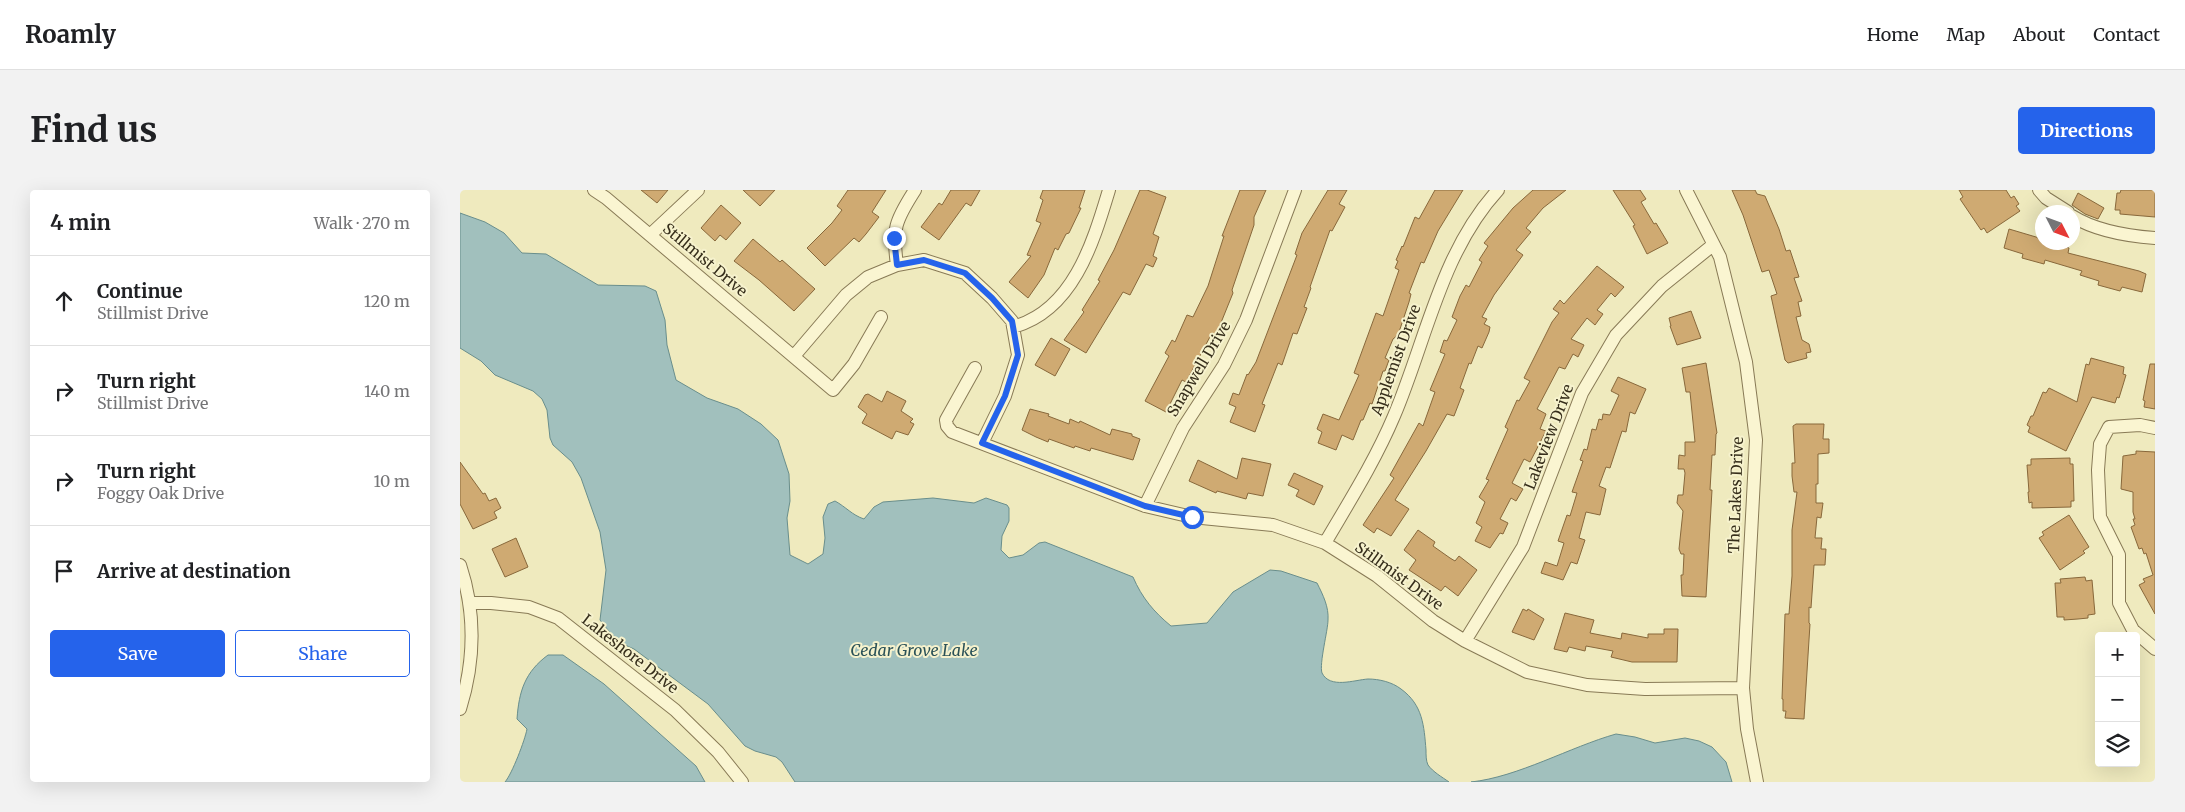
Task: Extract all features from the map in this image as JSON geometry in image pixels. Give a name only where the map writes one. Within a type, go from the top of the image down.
[{"type":"street","name":"Stillmist Drive","points":[[594,190],[606,198],[833,390],[854,364],[881,317]]},
{"type":"street","points":[[650,235],[698,190]]},
{"type":"street","points":[[897,265],[894,238],[900,213],[915,190]]},
{"type":"street","points":[[1013,327],[1028,324],[1053,306],[1074,280],[1096,234],[1109,190]]},
{"type":"street","name":"Snapwell Drive","points":[[1145,506],[1183,428],[1224,365],[1246,320],[1295,190]]},
{"type":"street","name":"Applemist Drive","points":[[1325,543],[1369,468],[1394,418],[1437,299],[1463,237],[1498,190]]},
{"type":"street","name":"The Lakes Drive","points":[[1686,190],[1720,257],[1746,362],[1756,440],[1743,688],[1747,729],[1757,782]]},
{"type":"street","points":[[2039,190],[2046,198],[2057,205]]},
{"type":"street","points":[[2080,221],[2127,236],[2155,238]]},
{"type":"street","name":"Lakeview Drive","points":[[1465,642],[1523,547],[1582,393],[1616,335],[1662,286],[1713,245]]},
{"type":"street","points":[[794,356],[846,295],[868,277],[897,265],[924,260],[965,273],[992,298],[1012,321],[1018,355],[1005,396],[982,443]]},
{"type":"street","name":"Stillmist Drive","points":[[975,368],[946,420],[947,426],[952,432],[1145,506],[1192,517],[1272,525],[1325,543],[1378,576],[1433,621],[1465,642],[1527,672],[1587,685],[1645,689],[1743,688]]},
{"type":"street","points":[[2152,644],[2132,630],[2119,603],[2119,555],[2100,517],[2098,470],[2100,444],[2109,428],[2140,426],[2155,428]]},
{"type":"street","points":[[460,565],[470,604],[473,637],[469,682],[460,709]]},
{"type":"street","name":"Lakeshore Drive","points":[[470,604],[491,603],[529,607],[558,618],[675,710],[718,752],[742,782]]},
{"type":"water","name":"Cedar Grove Lake","points":[[460,213],[485,222],[504,233],[522,253],[546,254],[598,285],[645,286],[656,291],[665,320],[667,345],[676,380],[707,398],[738,409],[761,424],[778,440],[789,474],[790,501],[787,518],[790,555],[808,564],[823,554],[825,538],[823,517],[828,504],[835,501],[864,519],[874,507],[883,502],[933,498],[974,503],[986,498],[1007,505],[1009,508],[1009,521],[1002,536],[1001,550],[1009,558],[1023,555],[1039,543],[1045,542],[1133,577],[1140,592],[1149,604],[1171,626],[1207,623],[1233,592],[1270,570],[1281,571],[1317,583],[1328,610],[1322,673],[1326,678],[1336,682],[1368,679],[1385,681],[1394,684],[1408,695],[1421,716],[1428,765],[1449,782],[795,782],[782,762],[776,757],[745,746],[708,704],[634,649],[619,641],[600,620],[606,570],[600,532],[581,478],[572,462],[553,445],[550,438],[547,410],[542,399],[533,391],[495,375],[481,361],[460,348]]},
{"type":"water","points":[[548,655],[563,655],[604,684],[696,766],[705,782],[505,782],[518,757],[527,729],[517,719],[522,691],[534,668]]},
{"type":"water","points":[[1616,734],[1655,743],[1685,738],[1699,741],[1712,747],[1726,762],[1732,782],[1471,782],[1507,774]]},
{"type":"building","points":[[641,190],[668,190],[657,203]]},
{"type":"building","points":[[743,190],[775,190],[760,206]]},
{"type":"building","points":[[848,190],[886,190],[872,212],[879,217],[866,234],[859,242],[854,238],[825,266],[807,248],[842,210],[837,206]]},
{"type":"building","points":[[951,190],[980,190],[971,206],[966,203],[939,240],[921,227],[939,203],[942,205]]},
{"type":"building","points":[[1043,190],[1085,190],[1079,208],[1081,208],[1069,233],[1066,234],[1058,250],[1055,248],[1044,275],[1028,298],[1009,282],[1031,256],[1027,255],[1041,223],[1036,221],[1043,200],[1040,198]]},
{"type":"building","points":[[1140,190],[1147,190],[1166,197],[1153,234],[1159,237],[1153,256],[1157,258],[1153,267],[1146,264],[1130,295],[1123,292],[1086,353],[1064,340],[1084,312],[1082,310],[1100,281],[1098,280],[1114,250]]},
{"type":"building","points":[[1240,190],[1266,190],[1254,217],[1254,225],[1232,290],[1233,293],[1216,335],[1212,333],[1186,382],[1182,380],[1166,412],[1145,401],[1169,356],[1165,353],[1172,340],[1175,342],[1187,315],[1193,317],[1208,286],[1224,236],[1222,236]]},
{"type":"building","points":[[1328,190],[1347,190],[1339,204],[1345,207],[1332,231],[1330,230],[1304,307],[1307,308],[1297,334],[1293,333],[1282,365],[1278,363],[1262,404],[1265,405],[1255,432],[1230,422],[1236,407],[1229,404],[1233,393],[1239,395],[1247,374],[1256,362],[1297,255],[1295,254],[1302,233]]},
{"type":"building","points":[[1435,190],[1463,190],[1438,231],[1424,263],[1421,262],[1409,293],[1411,294],[1409,302],[1398,335],[1393,339],[1385,358],[1389,360],[1385,371],[1383,371],[1372,404],[1370,403],[1363,420],[1361,420],[1353,440],[1342,435],[1336,450],[1318,443],[1322,432],[1317,429],[1323,414],[1339,420],[1359,375],[1354,373],[1376,313],[1383,316],[1399,270],[1395,268],[1398,261],[1396,260],[1415,217],[1419,219]]},
{"type":"building","points":[[1533,190],[1566,190],[1543,208],[1526,228],[1531,232],[1516,250],[1523,255],[1494,295],[1482,317],[1487,319],[1484,324],[1490,327],[1489,332],[1482,348],[1478,346],[1471,364],[1469,363],[1460,388],[1464,390],[1454,416],[1447,414],[1395,500],[1409,509],[1391,536],[1377,528],[1374,533],[1363,525],[1394,478],[1390,475],[1419,423],[1423,426],[1435,392],[1430,390],[1445,354],[1440,352],[1444,340],[1447,341],[1457,320],[1452,317],[1460,296],[1466,285],[1469,287],[1482,262],[1479,260],[1488,246],[1484,243],[1513,208]]},
{"type":"building","points":[[1613,190],[1640,190],[1646,199],[1641,202],[1668,243],[1647,254],[1633,226],[1635,225]]},
{"type":"building","points":[[1732,190],[1755,190],[1757,194],[1765,196],[1786,251],[1790,250],[1799,277],[1794,278],[1802,301],[1798,302],[1801,316],[1796,317],[1802,340],[1809,344],[1811,352],[1806,353],[1807,358],[1788,363],[1785,360],[1771,296],[1777,294],[1769,270],[1762,272],[1743,215]]},
{"type":"building","points":[[1959,190],[2006,190],[2011,198],[2014,196],[2019,204],[2016,206],[2020,211],[1987,233],[1984,228],[1981,230],[1960,199],[1963,197]]},
{"type":"building","points":[[2121,190],[2155,190],[2155,217],[2120,214],[2120,210],[2115,210],[2117,193],[2120,193]]},
{"type":"building","points":[[2078,193],[2104,208],[2098,219],[2080,211],[2080,205],[2072,205]]},
{"type":"building","points":[[721,205],[741,223],[726,240],[720,235],[715,241],[701,228]]},
{"type":"building","points":[[2009,229],[2035,237],[2035,250],[2069,250],[2068,253],[2146,274],[2142,292],[2122,287],[2120,291],[2098,285],[2099,281],[2080,275],[2082,271],[2045,260],[2044,264],[2022,258],[2023,254],[2004,248]]},
{"type":"building","points":[[753,239],[780,262],[782,260],[815,289],[794,311],[734,261]]},
{"type":"building","points":[[1597,266],[1624,287],[1615,297],[1611,293],[1597,310],[1603,314],[1595,325],[1587,318],[1571,339],[1584,345],[1578,357],[1573,354],[1565,369],[1559,367],[1537,409],[1546,414],[1540,429],[1546,431],[1530,462],[1524,459],[1512,483],[1523,489],[1516,501],[1511,498],[1500,519],[1508,523],[1503,534],[1500,533],[1490,548],[1475,541],[1482,527],[1476,523],[1485,502],[1479,497],[1489,480],[1486,479],[1508,429],[1505,427],[1517,400],[1519,401],[1530,381],[1524,378],[1552,322],[1559,313],[1553,309],[1560,300],[1564,304]]},
{"type":"building","points":[[1691,311],[1701,338],[1677,345],[1669,318]]},
{"type":"building","points":[[1051,338],[1070,349],[1055,376],[1035,365]]},
{"type":"building","points":[[2091,358],[2124,367],[2123,374],[2126,375],[2119,398],[2117,397],[2115,403],[2092,397],[2066,451],[2028,432],[2030,427],[2027,425],[2031,416],[2033,416],[2043,392],[2046,393],[2049,388],[2077,402],[2086,364],[2089,365]]},
{"type":"building","points":[[1706,363],[1717,433],[1715,455],[1712,455],[1706,597],[1682,596],[1681,575],[1683,575],[1684,554],[1681,554],[1679,549],[1683,511],[1677,503],[1678,495],[1683,495],[1685,473],[1684,469],[1678,469],[1679,455],[1685,456],[1685,442],[1695,442],[1690,392],[1686,392],[1682,368]]},
{"type":"building","points":[[2150,364],[2155,364],[2155,409],[2144,407],[2145,401],[2143,400]]},
{"type":"building","points":[[1618,377],[1646,389],[1635,414],[1630,412],[1626,432],[1622,431],[1610,468],[1606,467],[1599,486],[1606,489],[1600,515],[1586,512],[1579,538],[1585,540],[1577,564],[1571,562],[1563,580],[1541,573],[1545,562],[1557,566],[1564,543],[1558,541],[1567,515],[1570,516],[1577,493],[1572,492],[1583,461],[1580,460],[1584,449],[1587,450],[1592,429],[1596,430],[1599,419],[1602,420],[1603,414],[1610,415],[1619,395],[1611,391]]},
{"type":"building","points":[[887,391],[906,401],[901,411],[913,419],[910,422],[914,424],[908,435],[896,431],[892,439],[862,423],[867,414],[858,407],[865,395],[868,394],[882,402]]},
{"type":"building","points":[[1030,409],[1049,414],[1048,416],[1069,424],[1070,419],[1079,423],[1080,421],[1110,435],[1112,429],[1132,434],[1132,436],[1140,439],[1133,460],[1091,448],[1090,451],[1075,446],[1074,448],[1049,439],[1048,442],[1036,437],[1022,430]]},
{"type":"building","points":[[1796,424],[1824,424],[1823,439],[1829,439],[1829,453],[1818,454],[1816,503],[1823,503],[1821,518],[1817,517],[1815,538],[1822,538],[1821,549],[1826,549],[1825,565],[1814,565],[1811,608],[1809,607],[1810,624],[1804,719],[1785,718],[1786,711],[1783,711],[1782,699],[1785,614],[1789,614],[1792,576],[1792,530],[1797,492],[1794,492],[1792,476],[1792,463],[1795,463],[1793,426]]},
{"type":"building","points":[[2136,451],[2155,452],[2155,614],[2139,585],[2145,582],[2143,579],[2153,575],[2146,553],[2144,554],[2142,548],[2139,549],[2131,527],[2135,525],[2133,519],[2135,519],[2133,492],[2121,489],[2123,456],[2136,454]]},
{"type":"building","points":[[1242,458],[1271,464],[1263,496],[1248,493],[1246,499],[1217,491],[1216,493],[1189,481],[1198,460],[1237,479]]},
{"type":"building","points":[[2070,458],[2070,464],[2073,464],[2074,501],[2071,501],[2071,507],[2032,508],[2032,502],[2029,503],[2027,465],[2031,465],[2031,459]]},
{"type":"building","points":[[460,462],[483,494],[485,493],[489,501],[496,498],[501,508],[494,512],[497,518],[473,529],[460,504]]},
{"type":"building","points":[[1294,473],[1323,486],[1314,505],[1296,496],[1299,490],[1288,485]]},
{"type":"building","points":[[2069,515],[2089,547],[2083,551],[2085,553],[2060,570],[2039,538],[2044,535],[2042,532]]},
{"type":"building","points":[[1418,530],[1435,542],[1433,546],[1450,558],[1455,561],[1459,556],[1477,570],[1458,596],[1445,586],[1441,591],[1409,570],[1416,560],[1404,550]]},
{"type":"building","points":[[516,538],[528,567],[505,577],[492,549]]},
{"type":"building","points":[[2085,577],[2086,581],[2092,580],[2095,614],[2088,615],[2088,618],[2078,619],[2064,620],[2064,617],[2057,617],[2055,583],[2061,583],[2060,579]]},
{"type":"building","points":[[1523,609],[1527,611],[1528,609],[1544,619],[1534,640],[1512,632]]},
{"type":"building","points":[[1565,613],[1594,620],[1590,633],[1621,639],[1622,633],[1648,638],[1648,634],[1664,634],[1664,629],[1678,629],[1677,662],[1632,662],[1611,657],[1613,651],[1586,646],[1585,651],[1569,647],[1567,652],[1554,649]]},
{"type":"route","points":[[894,238],[897,265],[924,260],[965,273],[992,298],[1012,321],[1018,355],[1005,396],[982,443],[1145,506],[1192,517]]}]
